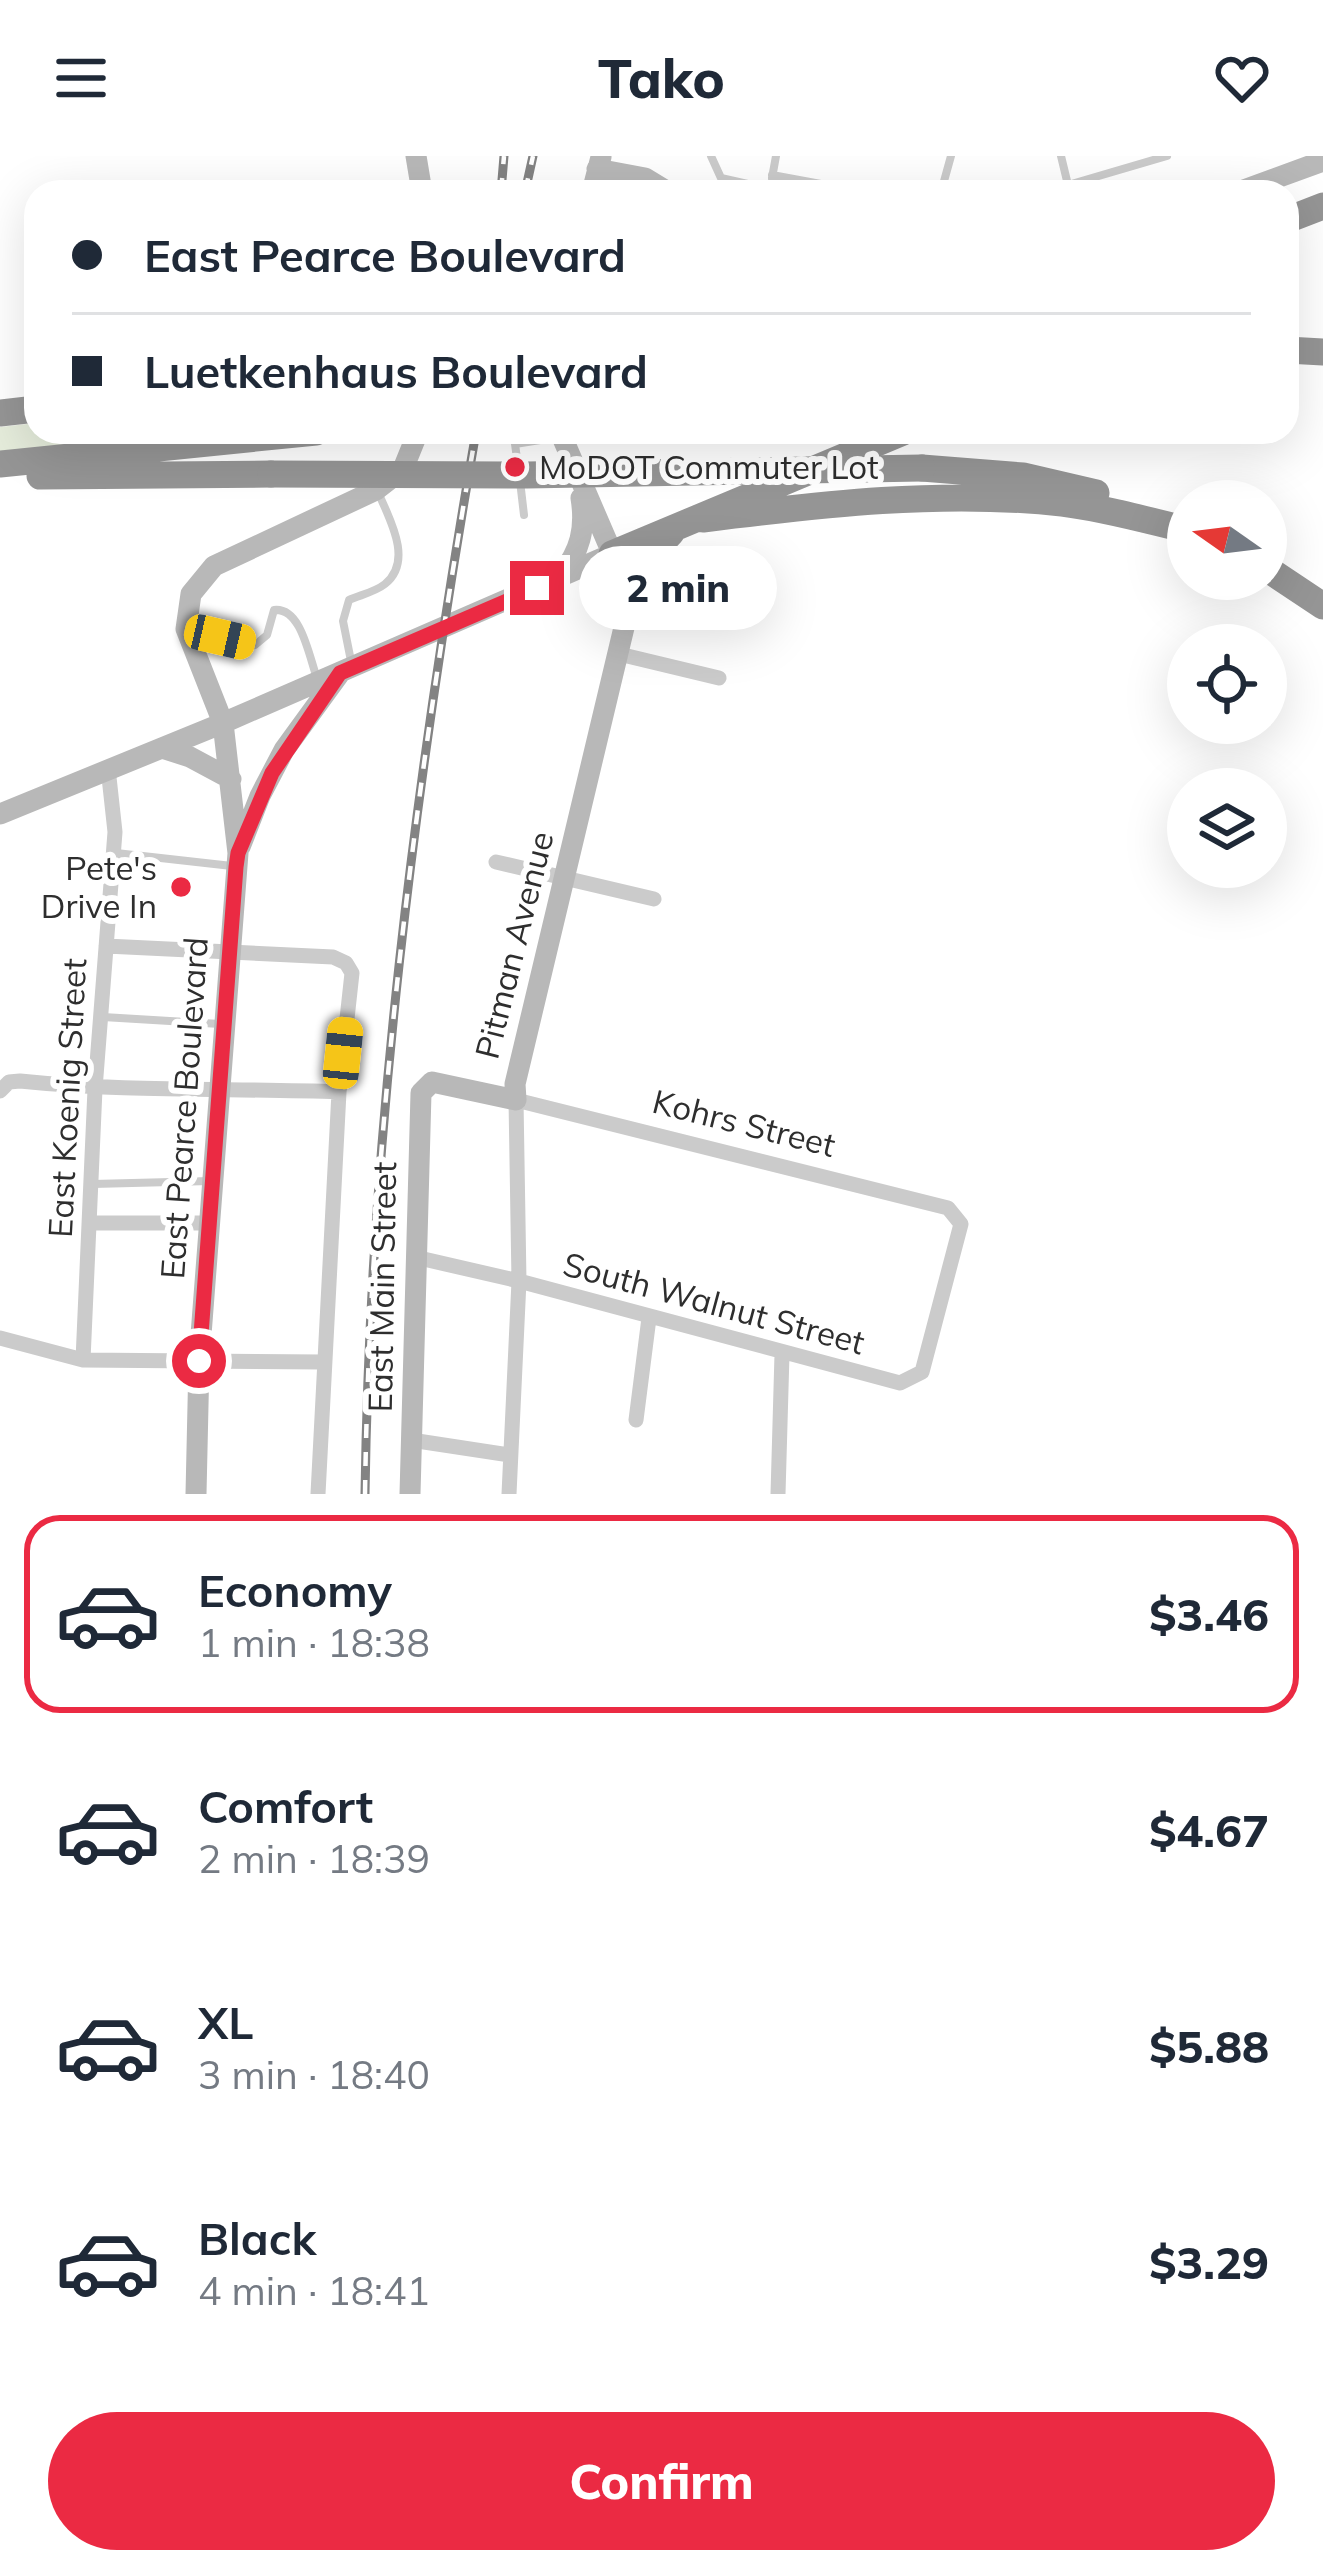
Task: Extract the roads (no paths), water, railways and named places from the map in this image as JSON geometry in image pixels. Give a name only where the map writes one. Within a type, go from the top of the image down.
[{"type":"highway","points":[[0,464],[198,444]]},
{"type":"highway","points":[[612,554],[875,444]]},
{"type":"highway","points":[[0,476],[922,468],[1023,476],[1132,503],[1167,520]]},
{"type":"highway","points":[[703,519],[893,497],[1066,504],[1167,526]]},
{"type":"highway","points":[[629,600],[654,551],[674,530]]},
{"type":"highway","points":[[1287,582],[1323,606]]},
{"type":"street","points":[[1271,180],[1323,161]]},
{"type":"street","points":[[599,162],[648,180]]},
{"type":"street","points":[[186,629],[191,594],[214,566],[376,490],[403,469],[415,444]]},
{"type":"street","points":[[564,444],[629,600]]},
{"type":"street","points":[[560,578],[582,533],[578,480]]},
{"type":"street","points":[[0,814],[612,554]]},
{"type":"street","name":"Pitman Avenue","points":[[509,1494],[519,1281],[515,1084],[629,600]]},
{"type":"street","name":"East Pearce Boulevard","points":[[186,629],[223,723],[237,860],[199,1361],[196,1494]]},
{"type":"street","points":[[619,654],[719,678]]},
{"type":"street","points":[[237,860],[260,796],[284,750],[346,670]]},
{"type":"street","points":[[162,748],[232,778]]},
{"type":"street","name":"East Koenig Street","points":[[83,1360],[95,1089],[114,853],[108,767]]},
{"type":"street","points":[[496,862],[654,899]]},
{"type":"street","points":[[106,946],[333,957],[346,963],[352,973],[339,1092],[318,1494]]},
{"type":"street","name":"Kohrs Street","points":[[428,1084],[516,1100],[948,1208],[961,1224],[961,1235],[943,1299]]},
{"type":"street","name":"East Main Street","points":[[410,1494],[420,1106],[428,1084]]},
{"type":"street","points":[[4,1087],[339,1092]]},
{"type":"street","points":[[89,1223],[208,1223]]},
{"type":"street","name":"South Walnut Street","points":[[415,1257],[900,1383],[922,1372],[943,1299]]},
{"type":"street","points":[[636,1420],[650,1318]]},
{"type":"street","points":[[0,1338],[83,1360],[323,1362]]},
{"type":"street","points":[[778,1494],[782,1354]]},
{"type":"street","points":[[411,1440],[510,1455]]},
{"type":"lane","points":[[711,156],[721,178],[729,180]]},
{"type":"lane","points":[[771,180],[776,156]]},
{"type":"lane","points":[[1094,180],[1167,156]]},
{"type":"lane","points":[[772,175],[799,180]]},
{"type":"lane","points":[[515,444],[524,515]]},
{"type":"lane","points":[[346,670],[343,621],[349,600],[381,588],[397,564],[397,534],[376,490]]},
{"type":"lane","points":[[186,629],[255,644],[266,635],[274,610],[282,608],[297,622],[318,682]]},
{"type":"lane","points":[[114,853],[237,860]]},
{"type":"lane","points":[[102,1017],[224,1024]]},
{"type":"lane","points":[[91,1184],[212,1180]]},
{"type":"railway","points":[[502,180],[504,156]]},
{"type":"railway","points":[[528,180],[533,156]]},
{"type":"railway","points":[[365,1494],[386,1094],[415,828],[474,444]]},
{"type":"place","name":"MoDOT Commuter Lot","points":[[515,467]]},
{"type":"place","name":"Pete's Drive In","points":[[181,887]]}]
